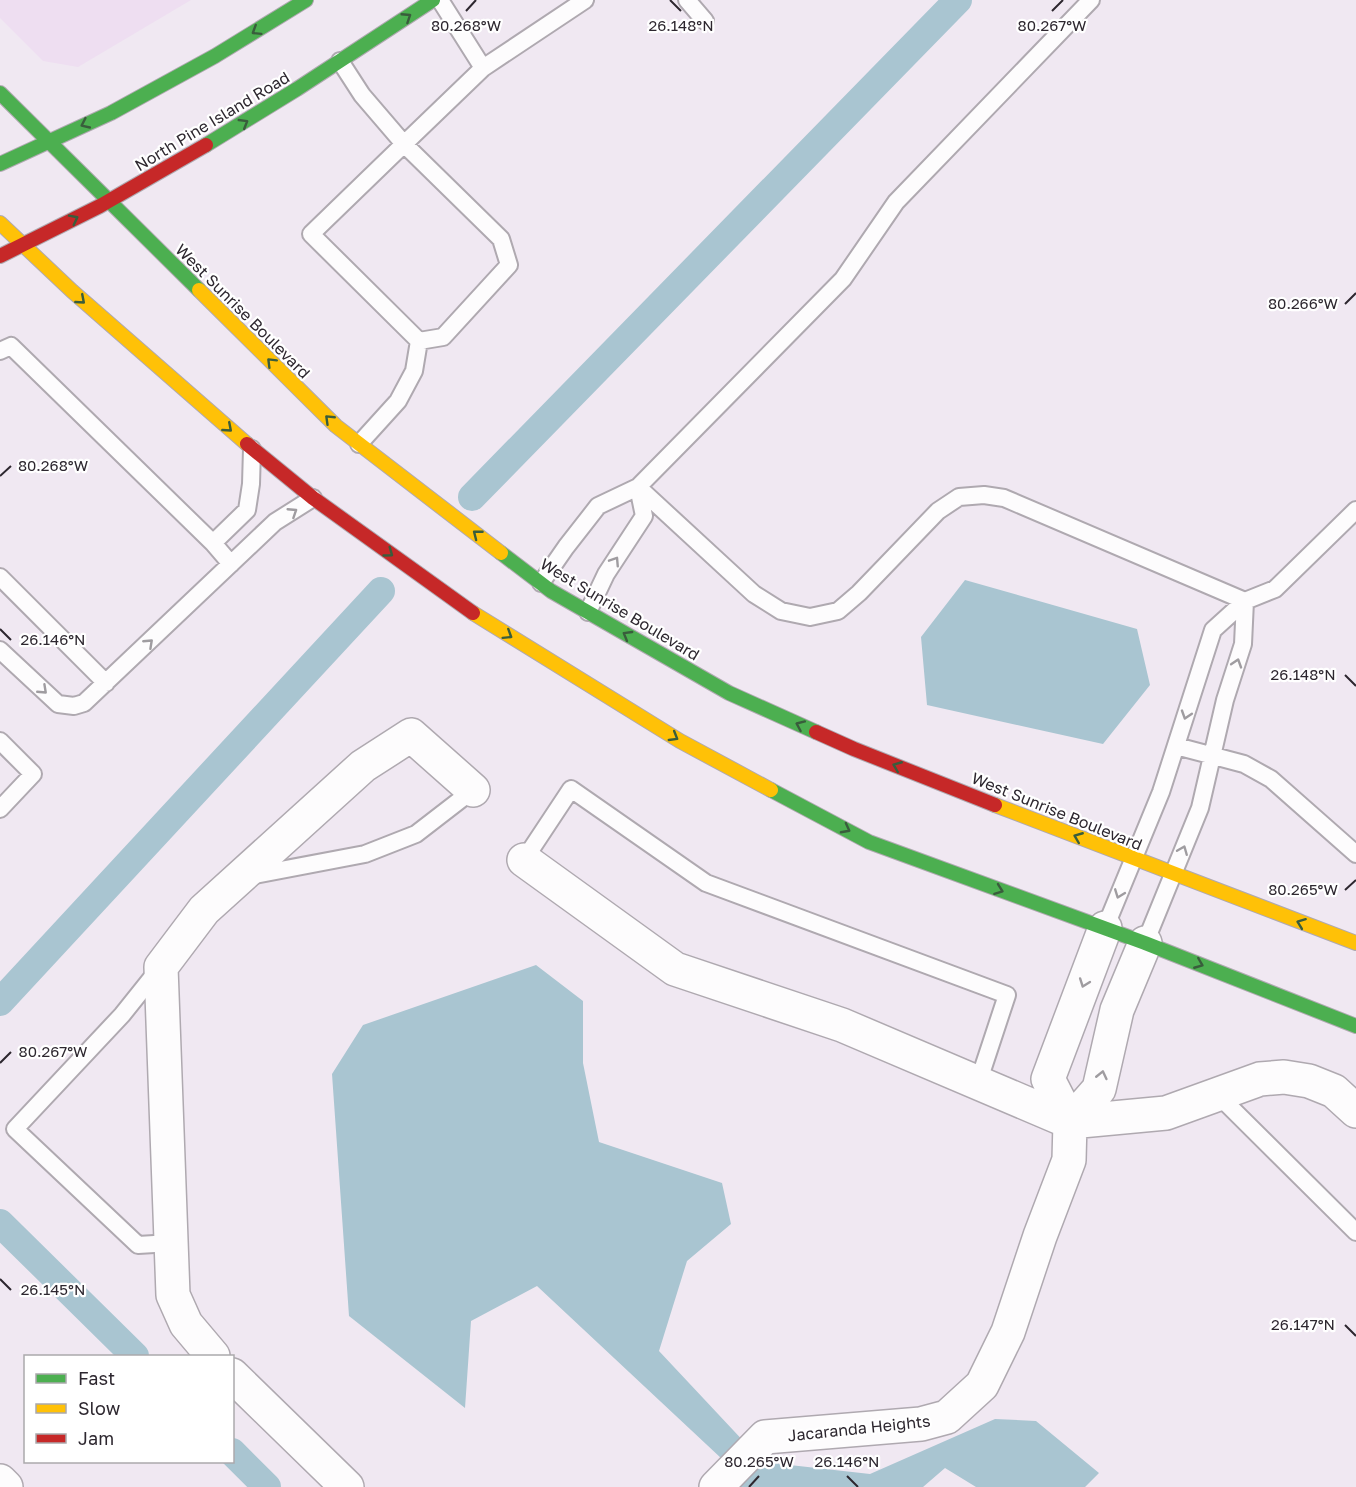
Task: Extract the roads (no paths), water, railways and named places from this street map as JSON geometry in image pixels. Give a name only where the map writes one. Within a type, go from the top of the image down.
[{"type":"main road","points":[[0,164],[111,113],[205,62],[306,0]]},
{"type":"main road","name":"North Pine Island Road","points":[[0,256],[109,202],[213,141],[433,0]]},
{"type":"main road","name":"West Sunrise Boulevard","points":[[0,93],[336,426],[524,570],[588,612],[729,693],[854,749],[1356,944]]},
{"type":"main road","points":[[0,223],[22,246],[252,449],[313,498],[458,604],[680,741],[869,842],[1145,943],[1356,1026]]},
{"type":"street","points":[[212,1355],[186,1324],[173,1294],[161,967],[204,910],[363,766],[411,735],[473,790]]},
{"type":"street","points":[[524,861],[675,969],[842,1025],[1070,1122],[1166,1113],[1260,1078],[1284,1077],[1309,1081],[1334,1091],[1356,1111]]},
{"type":"street","name":"Jacaranda Heights","points":[[720,1483],[765,1437],[921,1425],[947,1417],[982,1385],[1008,1332],[1040,1236],[1069,1160],[1070,1122],[1048,1079],[1105,928]]},
{"type":"street","points":[[1070,1122],[1099,1089],[1117,1010],[1145,943]]},
{"type":"street","points":[[234,1377],[347,1487]]},
{"type":"street","points":[[0,1481],[6,1487]]},
{"type":"lane","points":[[440,0],[483,68]]},
{"type":"lane","points":[[419,341],[311,234],[483,68],[585,0]]},
{"type":"lane","points":[[687,0],[705,21]]},
{"type":"lane","points":[[542,583],[598,506],[638,487],[843,279],[896,202],[1091,0]]},
{"type":"lane","points":[[340,61],[362,94],[404,144],[501,239],[509,264],[443,337],[419,341]]},
{"type":"lane","points":[[359,444],[398,401],[414,371],[419,341]]},
{"type":"lane","points":[[0,351],[10,346],[213,543],[231,564]]},
{"type":"lane","points":[[213,543],[247,510],[251,484],[252,449]]},
{"type":"lane","points":[[638,487],[754,594],[781,611],[810,617],[838,611],[859,593],[938,511],[959,497],[984,495],[1004,498],[1245,601]]},
{"type":"lane","points":[[588,612],[606,574],[644,516],[638,487]]},
{"type":"lane","points":[[0,650],[58,704],[74,706],[84,703],[275,522],[313,498]]},
{"type":"lane","points":[[1105,928],[1161,792],[1214,630],[1245,601],[1275,589],[1356,510]]},
{"type":"lane","points":[[0,577],[106,683]]},
{"type":"lane","points":[[1145,943],[1200,808],[1225,700],[1243,644],[1245,601]]},
{"type":"lane","points":[[0,741],[33,774],[0,809]]},
{"type":"lane","points":[[1176,746],[1244,764],[1271,779],[1356,854]]},
{"type":"lane","points":[[524,861],[571,789],[706,883],[1007,995],[978,1083]]},
{"type":"lane","points":[[239,878],[364,854],[416,834],[473,790]]},
{"type":"lane","points":[[161,967],[122,1015],[15,1129],[138,1245],[171,1243]]},
{"type":"lane","points":[[1217,1094],[1356,1232]]},
{"type":"water","points":[[965,580],[1137,629],[1150,685],[1103,744],[927,705],[921,637]]},
{"type":"water","points":[[536,965],[583,1001],[583,1063],[599,1142],[722,1183],[731,1224],[687,1261],[659,1351],[763,1462],[870,1474],[995,1419],[1036,1421],[1099,1473],[1085,1487],[976,1487],[945,1468],[923,1487],[737,1487],[722,1459],[537,1286],[471,1321],[465,1408],[349,1316],[332,1074],[363,1025]]},
{"type":"waterway","points":[[472,497],[958,0]]},
{"type":"waterway","points":[[0,1002],[381,591]]},
{"type":"waterway","points":[[0,1223],[134,1355]]},
{"type":"waterway","points":[[234,1454],[267,1487]]}]
